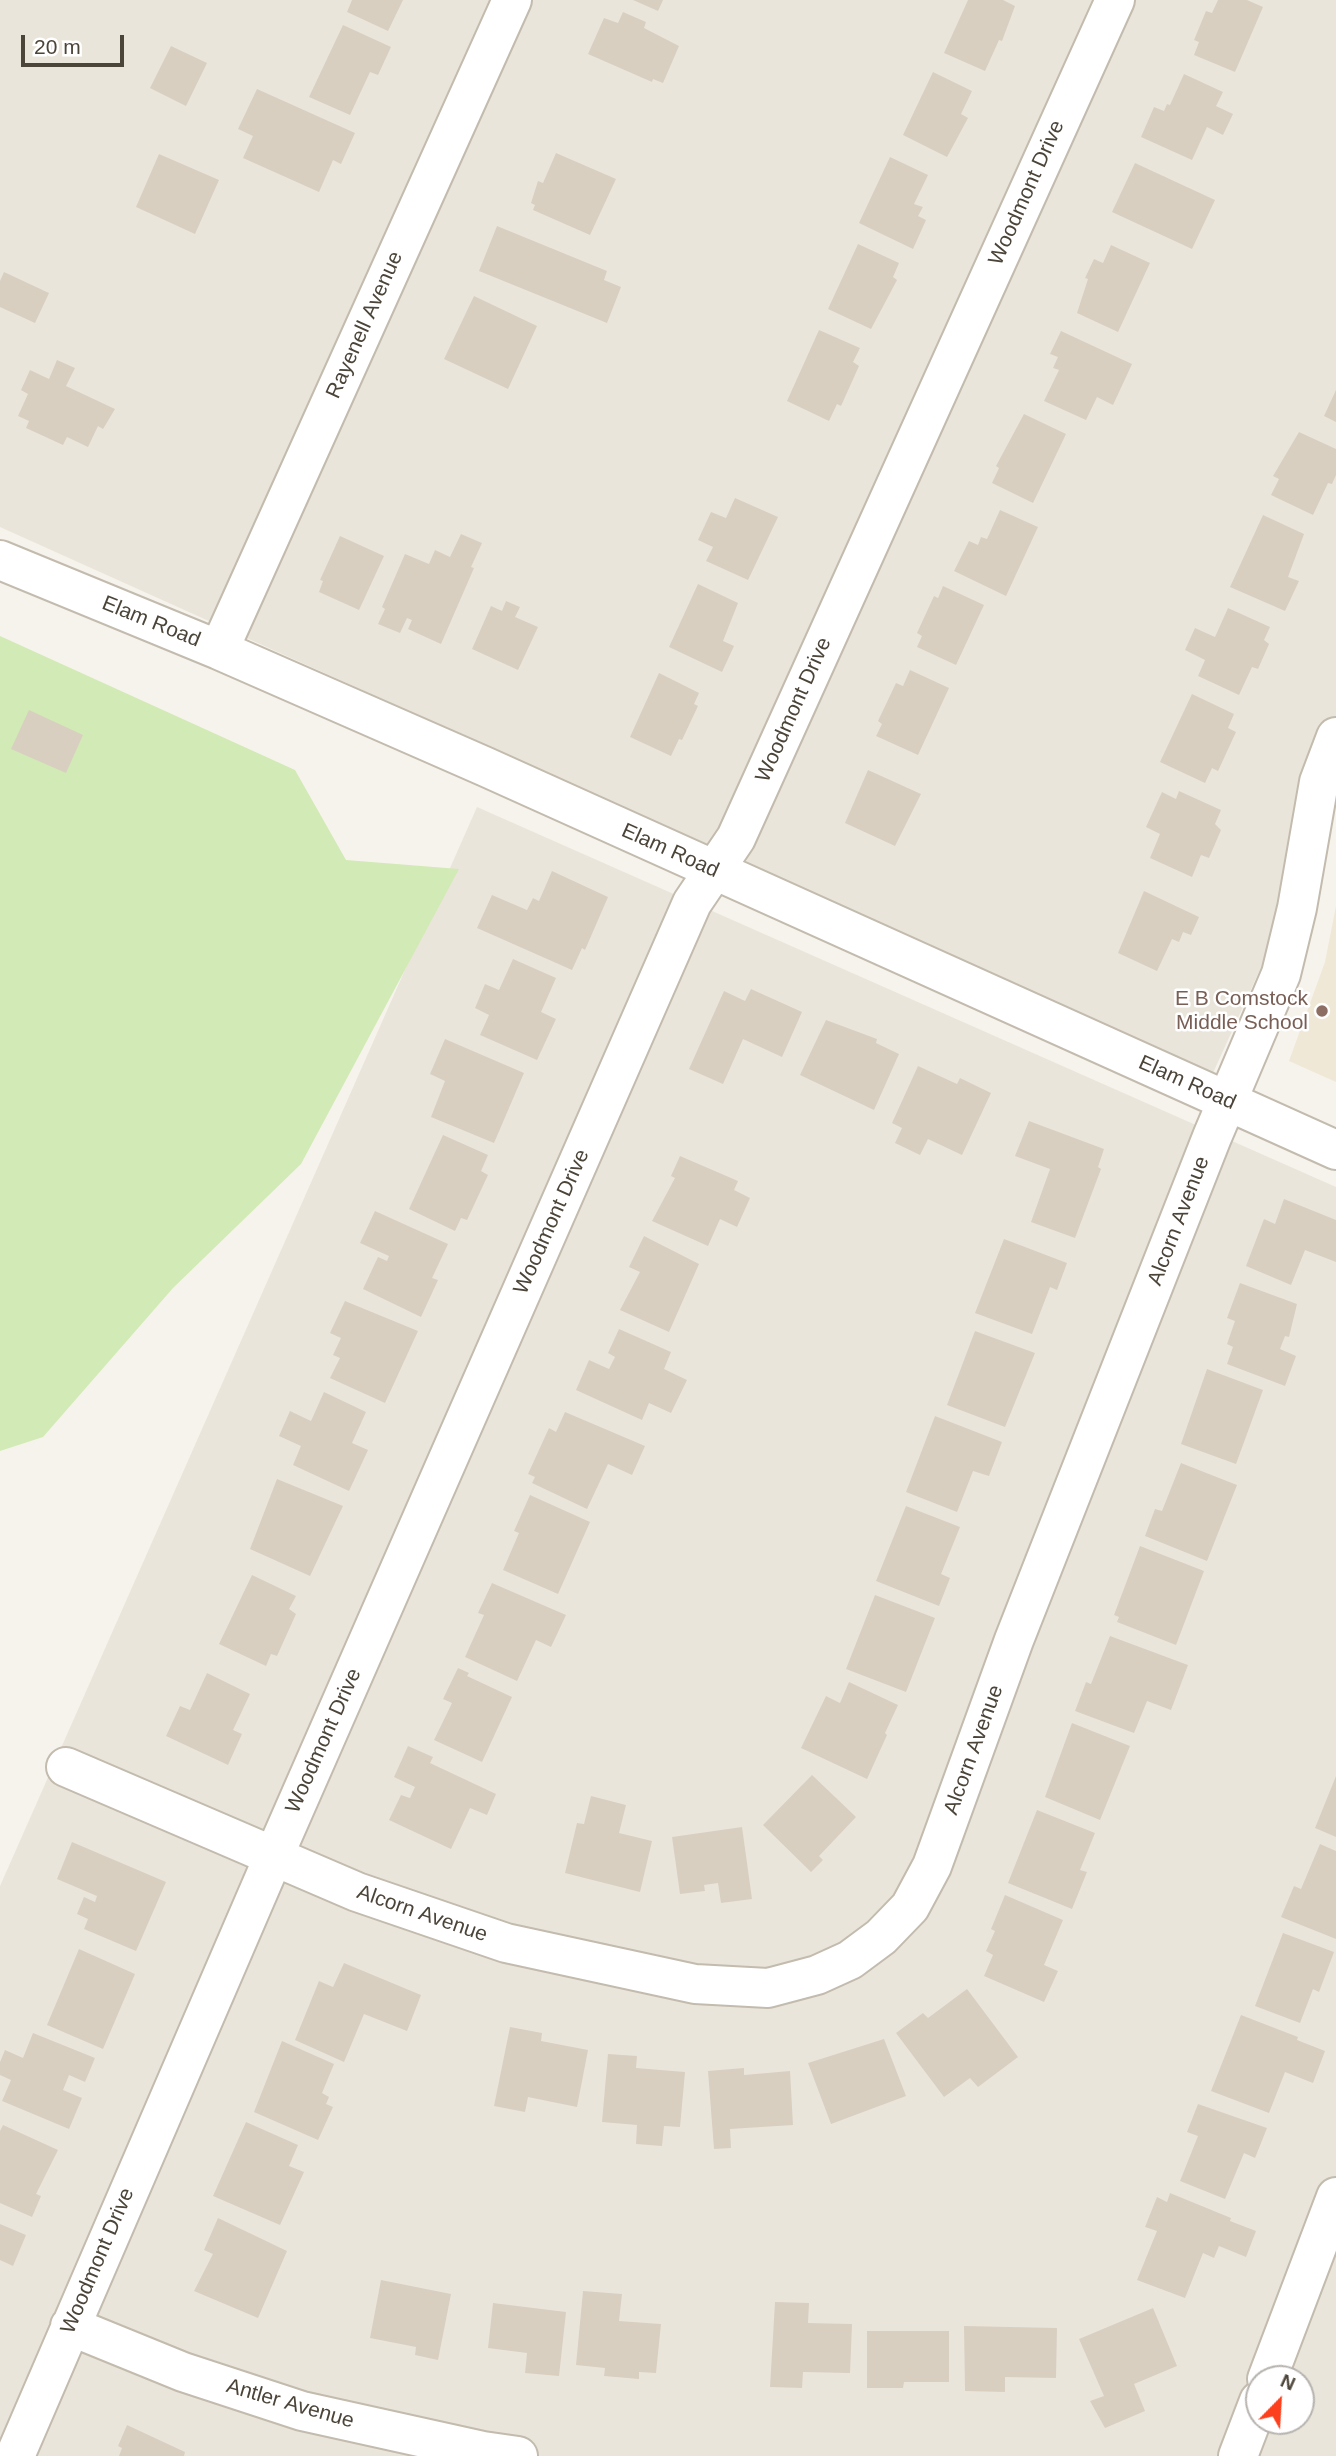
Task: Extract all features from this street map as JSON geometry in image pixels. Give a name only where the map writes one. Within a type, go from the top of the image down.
[{"type":"street","name":"Rayenell Avenue","points":[[219,650],[512,0]]},
{"type":"street","name":"Woodmont Drive","points":[[15,2456],[273,1858],[687,916],[736,838],[1115,0]]},
{"type":"street","name":"Elam Road","points":[[0,560],[219,650],[486,767],[1336,1150]]},
{"type":"street","name":"Alcorn Avenue","points":[[66,1767],[357,1892],[506,1943],[695,1984],[768,1987],[805,1979],[850,1959],[881,1937],[910,1907],[932,1866],[1014,1640],[1281,974],[1297,908],[1319,782],[1336,737]]},
{"type":"street","points":[[1272,2365],[1336,2197]]},
{"type":"street","name":"Antler Avenue","points":[[70,2326],[183,2372],[302,2411],[483,2451],[518,2456]]},
{"type":"street","points":[[1238,2456],[1246,2435]]},
{"type":"shaded area","points":[[0,0],[1336,0],[1336,802],[1213,1073],[0,527]]},
{"type":"shaded area","points":[[477,807],[1336,1187],[1336,2456],[0,2456],[0,1886]]},
{"type":"shaded area","name":"E B Comstock Middle School","points":[[1336,906],[1336,1082],[1289,1061],[1325,962]]},
{"type":"green space","points":[[0,636],[295,770],[346,860],[459,869],[301,1164],[173,1288],[43,1437],[0,1451]]},
{"type":"building","points":[[352,0],[403,0],[388,31],[347,12]]},
{"type":"building","points":[[633,0],[663,0],[658,11]]},
{"type":"building","points":[[968,0],[1003,0],[1015,6],[1002,41],[999,40],[985,71],[944,53]]},
{"type":"building","points":[[1218,0],[1247,0],[1263,7],[1235,72],[1194,55],[1199,42],[1194,40],[1206,11],[1212,13]]},
{"type":"building","points":[[623,12],[646,22],[644,28],[679,46],[663,83],[653,79],[652,82],[588,54],[604,18],[618,23]]},
{"type":"building","points":[[343,25],[391,47],[378,75],[370,72],[350,115],[309,97]]},
{"type":"building","points":[[171,46],[207,63],[186,106],[150,88]]},
{"type":"building","points":[[933,72],[972,91],[961,114],[968,118],[947,157],[903,135]]},
{"type":"building","points":[[1184,74],[1223,92],[1216,106],[1233,114],[1223,135],[1207,127],[1192,160],[1141,137],[1154,107],[1164,111],[1167,104],[1170,105]]},
{"type":"building","points":[[257,89],[355,133],[341,164],[333,160],[319,192],[243,158],[253,136],[238,129]]},
{"type":"building","points":[[556,153],[616,179],[590,235],[533,210],[535,205],[531,203],[538,181],[543,183]]},
{"type":"building","points":[[159,154],[219,180],[195,234],[136,207]]},
{"type":"building","points":[[890,157],[928,175],[914,204],[923,207],[918,216],[926,220],[913,249],[859,223]]},
{"type":"building","points":[[1135,163],[1215,200],[1192,249],[1112,212]]},
{"type":"building","points":[[497,226],[607,271],[604,280],[621,287],[607,323],[479,271]]},
{"type":"building","points":[[858,244],[899,263],[893,277],[897,280],[871,329],[828,309]]},
{"type":"building","points":[[1111,245],[1150,263],[1118,332],[1077,313],[1088,279],[1085,278],[1094,259],[1103,263]]},
{"type":"building","points":[[4,272],[49,293],[35,323],[0,307],[0,281]]},
{"type":"building","points":[[474,296],[537,326],[508,389],[444,359]]},
{"type":"building","points":[[819,330],[860,348],[853,362],[859,366],[841,406],[837,404],[829,421],[787,401]]},
{"type":"building","points":[[1061,331],[1132,364],[1113,405],[1097,397],[1086,420],[1044,401],[1059,370],[1053,368],[1058,357],[1050,354]]},
{"type":"building","points":[[57,360],[75,368],[66,386],[115,409],[103,429],[98,426],[88,447],[67,437],[63,445],[26,428],[29,421],[18,416],[28,394],[21,390],[30,370],[49,379]]},
{"type":"building","points":[[1336,390],[1336,422],[1324,416]]},
{"type":"building","points":[[1024,414],[1066,434],[1033,503],[992,483],[999,468],[996,466]]},
{"type":"building","points":[[1299,432],[1336,449],[1336,475],[1332,484],[1328,483],[1313,515],[1271,495],[1279,479],[1273,476]]},
{"type":"building","points":[[735,498],[778,517],[748,580],[706,561],[713,547],[698,540],[711,512],[726,518]]},
{"type":"building","points":[[1000,510],[1038,527],[1006,596],[954,571],[969,541],[978,545],[981,537],[987,539]]},
{"type":"building","points":[[1263,515],[1304,534],[1288,577],[1299,581],[1285,611],[1230,587]]},
{"type":"building","points":[[461,534],[482,543],[441,644],[408,629],[412,620],[407,618],[400,633],[378,624],[385,609],[382,607],[405,554],[429,564],[435,550],[450,557]]},
{"type":"building","points":[[340,536],[384,556],[359,610],[319,592],[323,581],[320,580]]},
{"type":"building","points":[[698,584],[738,603],[723,641],[734,646],[722,672],[669,647]]},
{"type":"building","points":[[943,586],[984,605],[956,665],[917,647],[922,636],[917,633],[934,596],[938,598]]},
{"type":"building","points":[[506,601],[520,607],[515,617],[538,627],[518,670],[472,649],[491,606],[502,611]]},
{"type":"building","points":[[1228,608],[1270,627],[1264,640],[1269,644],[1258,669],[1252,667],[1239,695],[1198,676],[1205,660],[1185,650],[1195,628],[1215,637]]},
{"type":"building","points":[[910,670],[949,688],[918,755],[876,736],[882,724],[878,721],[896,683],[903,686]]},
{"type":"building","points":[[659,673],[699,693],[694,704],[698,706],[671,756],[630,737]]},
{"type":"building","points":[[1192,694],[1234,714],[1228,728],[1236,732],[1218,771],[1212,768],[1205,783],[1160,762]]},
{"type":"building","points":[[29,710],[83,735],[66,773],[11,749]]},
{"type":"building","points":[[868,770],[921,794],[895,846],[845,823]]},
{"type":"building","points":[[1179,791],[1221,810],[1215,824],[1221,830],[1209,858],[1201,855],[1192,877],[1150,858],[1160,834],[1146,827],[1162,792],[1176,799]]},
{"type":"building","points":[[552,871],[608,897],[585,950],[582,948],[572,970],[477,928],[492,895],[527,910],[533,898],[539,901]]},
{"type":"building","points":[[1144,891],[1199,917],[1191,935],[1183,932],[1179,942],[1172,939],[1157,971],[1118,953]]},
{"type":"building","points":[[513,959],[556,978],[541,1012],[556,1019],[537,1060],[480,1035],[489,1015],[475,1008],[485,984],[499,990]]},
{"type":"building","points":[[751,989],[802,1012],[782,1057],[743,1039],[723,1084],[689,1069],[724,991],[745,1001]]},
{"type":"building","points":[[826,1020],[877,1039],[876,1043],[899,1054],[874,1110],[800,1075]]},
{"type":"building","points":[[445,1039],[524,1073],[494,1143],[431,1117],[445,1081],[430,1074]]},
{"type":"building","points":[[918,1066],[957,1084],[960,1078],[991,1093],[962,1155],[928,1139],[920,1155],[895,1143],[902,1128],[892,1123]]},
{"type":"building","points":[[1029,1121],[1104,1149],[1098,1167],[1101,1169],[1075,1238],[1031,1222],[1050,1169],[1015,1156]]},
{"type":"building","points":[[443,1135],[488,1155],[481,1171],[488,1175],[467,1220],[461,1218],[455,1231],[409,1209]]},
{"type":"building","points":[[680,1156],[738,1181],[734,1190],[750,1198],[737,1227],[720,1219],[708,1246],[652,1221],[675,1178],[671,1176]]},
{"type":"building","points":[[1284,1199],[1336,1220],[1336,1262],[1305,1250],[1291,1285],[1246,1266],[1264,1219],[1275,1224]]},
{"type":"building","points":[[375,1211],[448,1244],[432,1278],[438,1280],[421,1317],[363,1289],[378,1257],[387,1261],[389,1256],[360,1243]]},
{"type":"building","points":[[644,1236],[699,1264],[669,1332],[620,1310],[640,1272],[629,1267]]},
{"type":"building","points":[[1004,1239],[1067,1263],[1057,1290],[1050,1287],[1032,1334],[975,1313]]},
{"type":"building","points":[[1240,1283],[1297,1304],[1289,1337],[1285,1336],[1280,1349],[1296,1356],[1285,1386],[1227,1364],[1233,1347],[1227,1344],[1235,1321],[1227,1318]]},
{"type":"building","points":[[345,1301],[418,1331],[385,1403],[330,1378],[340,1358],[333,1355],[341,1338],[330,1333]]},
{"type":"building","points":[[619,1329],[671,1352],[664,1369],[687,1380],[671,1413],[649,1403],[642,1420],[576,1390],[589,1360],[609,1369],[615,1357],[608,1353]]},
{"type":"building","points":[[975,1331],[1035,1353],[1005,1427],[947,1405]]},
{"type":"building","points":[[1207,1369],[1263,1390],[1236,1464],[1181,1444]]},
{"type":"building","points":[[324,1392],[366,1412],[352,1443],[368,1450],[349,1491],[293,1465],[301,1446],[279,1436],[290,1411],[311,1421]]},
{"type":"building","points":[[565,1412],[645,1446],[632,1475],[608,1464],[587,1509],[532,1483],[535,1477],[528,1474],[549,1428],[556,1432]]},
{"type":"building","points":[[935,1416],[1002,1442],[989,1476],[973,1471],[957,1512],[906,1492]]},
{"type":"building","points":[[1181,1463],[1237,1485],[1207,1561],[1145,1536],[1155,1509],[1162,1511]]},
{"type":"building","points":[[277,1479],[343,1506],[310,1576],[250,1549]]},
{"type":"building","points":[[530,1495],[590,1522],[558,1594],[503,1570],[519,1533],[514,1531]]},
{"type":"building","points":[[906,1506],[960,1527],[941,1574],[950,1578],[939,1606],[876,1581]]},
{"type":"building","points":[[1140,1546],[1204,1571],[1176,1645],[1117,1622],[1119,1617],[1114,1615]]},
{"type":"building","points":[[252,1575],[296,1596],[289,1609],[296,1614],[277,1656],[271,1654],[266,1666],[219,1644]]},
{"type":"building","points":[[492,1583],[566,1615],[551,1647],[536,1640],[517,1681],[465,1657],[484,1615],[478,1613]]},
{"type":"building","points":[[875,1595],[935,1618],[906,1692],[846,1669]]},
{"type":"building","points":[[1110,1636],[1188,1665],[1171,1710],[1147,1701],[1134,1733],[1075,1711],[1086,1682],[1091,1684]]},
{"type":"building","points":[[458,1668],[469,1673],[467,1676],[512,1697],[482,1762],[434,1740],[452,1703],[443,1699]]},
{"type":"building","points":[[207,1673],[250,1694],[233,1730],[242,1734],[228,1765],[166,1736],[180,1706],[190,1710]]},
{"type":"building","points":[[849,1682],[898,1705],[867,1779],[801,1748],[826,1696],[840,1703]]},
{"type":"building","points":[[1072,1723],[1130,1746],[1100,1820],[1045,1797]]},
{"type":"building","points":[[408,1746],[433,1757],[430,1763],[496,1794],[487,1815],[470,1808],[451,1849],[389,1820],[401,1795],[410,1798],[415,1787],[394,1777]]},
{"type":"building","points":[[812,1775],[856,1817],[819,1856],[823,1860],[811,1872],[763,1825]]},
{"type":"building","points":[[1336,1776],[1336,1837],[1315,1828]]},
{"type":"building","points":[[591,1796],[626,1805],[619,1833],[652,1841],[640,1892],[565,1873],[577,1823],[584,1824]]},
{"type":"building","points":[[1037,1810],[1095,1833],[1080,1870],[1087,1872],[1072,1909],[1008,1883]]},
{"type":"building","points":[[742,1827],[752,1899],[721,1903],[718,1883],[704,1885],[705,1891],[680,1894],[672,1837]]},
{"type":"building","points":[[72,1842],[166,1882],[136,1951],[84,1929],[88,1919],[77,1914],[84,1897],[95,1902],[97,1896],[57,1879]]},
{"type":"building","points":[[1320,1844],[1336,1851],[1336,1939],[1281,1917],[1294,1886],[1301,1889]]},
{"type":"building","points":[[1005,1895],[1063,1920],[1044,1965],[1058,1971],[1044,2002],[984,1976],[993,1955],[986,1951],[995,1931],[991,1929]]},
{"type":"building","points":[[1283,1933],[1334,1952],[1319,1992],[1313,1989],[1300,2023],[1255,2006]]},
{"type":"building","points":[[79,1949],[135,1974],[103,2049],[47,2025]]},
{"type":"building","points":[[344,1963],[421,1995],[407,2031],[364,2014],[344,2062],[295,2040],[319,1981],[333,1987]]},
{"type":"building","points":[[967,1989],[1018,2057],[978,2087],[970,2078],[944,2097],[896,2033],[923,2013],[928,2018]]},
{"type":"building","points":[[1241,2015],[1298,2037],[1297,2040],[1325,2051],[1313,2083],[1285,2072],[1269,2113],[1211,2091]]},
{"type":"building","points":[[510,2027],[542,2033],[541,2041],[588,2050],[577,2107],[528,2097],[525,2112],[494,2106]]},
{"type":"building","points":[[33,2033],[95,2058],[85,2082],[69,2075],[63,2090],[82,2098],[69,2129],[2,2101],[11,2080],[0,2075],[0,2062],[5,2050],[23,2058]]},
{"type":"building","points":[[884,2039],[906,2096],[831,2124],[808,2063]]},
{"type":"building","points":[[282,2041],[334,2064],[322,2093],[329,2097],[326,2104],[333,2107],[318,2140],[254,2112]]},
{"type":"building","points":[[608,2054],[637,2056],[636,2068],[685,2072],[680,2127],[664,2126],[662,2146],[636,2144],[637,2125],[602,2122]]},
{"type":"building","points":[[744,2068],[744,2075],[790,2071],[793,2125],[730,2129],[731,2148],[714,2149],[708,2071]]},
{"type":"building","points":[[1198,2104],[1267,2128],[1255,2158],[1244,2153],[1225,2199],[1180,2181],[1198,2136],[1187,2132]]},
{"type":"building","points":[[246,2122],[298,2145],[289,2166],[304,2172],[280,2225],[213,2196]]},
{"type":"building","points":[[3,2125],[58,2150],[36,2194],[41,2196],[32,2217],[0,2203],[0,2131]]},
{"type":"building","points":[[1170,2193],[1256,2231],[1246,2257],[1219,2246],[1214,2258],[1203,2253],[1185,2298],[1137,2280],[1157,2231],[1145,2227],[1157,2197],[1167,2202]]},
{"type":"building","points":[[218,2218],[287,2251],[258,2318],[194,2291],[213,2254],[204,2250]]},
{"type":"building","points":[[0,2224],[26,2235],[13,2266],[0,2260]]},
{"type":"building","points":[[381,2280],[451,2294],[438,2360],[415,2355],[416,2347],[370,2338]]},
{"type":"building","points":[[583,2291],[622,2294],[619,2321],[661,2324],[656,2373],[639,2372],[639,2379],[604,2376],[605,2368],[576,2365]]},
{"type":"building","points":[[775,2302],[809,2303],[808,2323],[852,2324],[850,2373],[803,2372],[802,2388],[770,2387]]},
{"type":"building","points":[[493,2303],[566,2312],[559,2376],[525,2373],[527,2353],[488,2348]]},
{"type":"building","points":[[1153,2308],[1177,2366],[1134,2384],[1145,2411],[1105,2428],[1090,2401],[1104,2396],[1079,2339]]},
{"type":"building","points":[[964,2326],[1057,2328],[1056,2378],[1005,2377],[1005,2392],[965,2391]]},
{"type":"building","points":[[867,2331],[949,2331],[949,2382],[904,2382],[903,2388],[867,2388]]},
{"type":"building","points":[[127,2425],[185,2452],[184,2456],[119,2456],[122,2448],[118,2446]]},
{"type":"place","name":"E B Comstock Middle School","points":[[1322,1011]]}]
